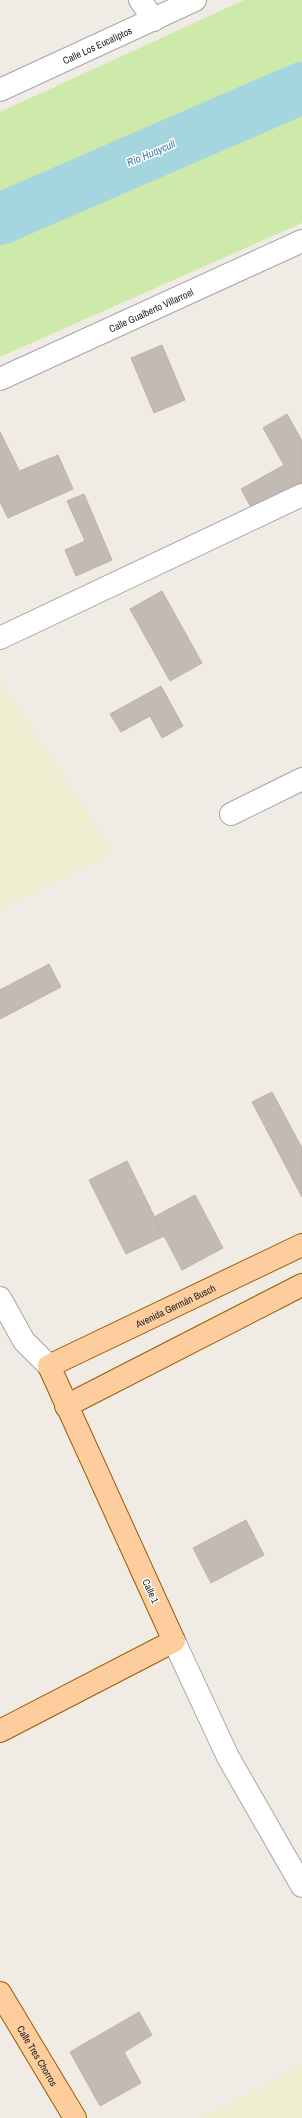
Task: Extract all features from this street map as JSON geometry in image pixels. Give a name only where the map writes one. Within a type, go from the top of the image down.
[{"type":"main road","name":"Avenida Germán Busch","points":[[49,1366],[302,1245]]},
{"type":"main road","points":[[66,1406],[302,1286]]},
{"type":"main road","name":"Calle 1","points":[[49,1366],[174,1641]]},
{"type":"main road","points":[[0,1731],[174,1641]]},
{"type":"main road","name":"Calle Tres Chorros","points":[[0,1994],[75,2118]]},
{"type":"street","points":[[140,0],[154,20]]},
{"type":"street","name":"Calle Los Eucaliptos","points":[[0,90],[195,0]]},
{"type":"street","name":"Calle Gualberto Villarroel","points":[[0,379],[302,241]]},
{"type":"street","points":[[0,638],[302,495]]},
{"type":"street","points":[[231,814],[302,779]]},
{"type":"street","name":"Calle 1","points":[[0,1298],[24,1341],[49,1366]]},
{"type":"street","name":"Calle 1","points":[[174,1641],[228,1758],[302,1886]]},
{"type":"green space","points":[[244,0],[302,0],[302,223],[0,357],[0,112]]},
{"type":"green space","points":[[0,679],[114,853],[0,910]]},
{"type":"green space","points":[[302,2065],[302,2118],[201,2118]]},
{"type":"building","points":[[162,345],[185,400],[154,413],[131,358]]},
{"type":"building","points":[[287,414],[302,441],[302,485],[253,511],[241,489],[284,465],[263,428]]},
{"type":"building","points":[[0,432],[19,470],[0,479]]},
{"type":"building","points":[[58,455],[73,489],[8,518],[0,502],[0,479]]},
{"type":"building","points":[[84,494],[112,560],[76,576],[65,550],[85,541],[67,501]]},
{"type":"building","points":[[162,591],[202,663],[170,681],[130,609]]},
{"type":"building","points":[[161,686],[183,726],[162,738],[150,716],[121,732],[110,714]]},
{"type":"building","points":[[49,964],[61,987],[0,1019],[0,990]]},
{"type":"building","points":[[272,1092],[302,1148],[302,1197],[252,1102]]},
{"type":"building","points":[[127,1161],[164,1236],[126,1254],[89,1180]]},
{"type":"building","points":[[195,1195],[223,1248],[182,1270],[154,1217]]},
{"type":"building","points":[[246,1520],[264,1555],[211,1583],[193,1548]]},
{"type":"building","points":[[139,2012],[152,2035],[124,2052],[141,2083],[100,2106],[70,2052]]},
{"type":"waterway","name":"Río Huayculi","points":[[0,219],[302,88]]}]
